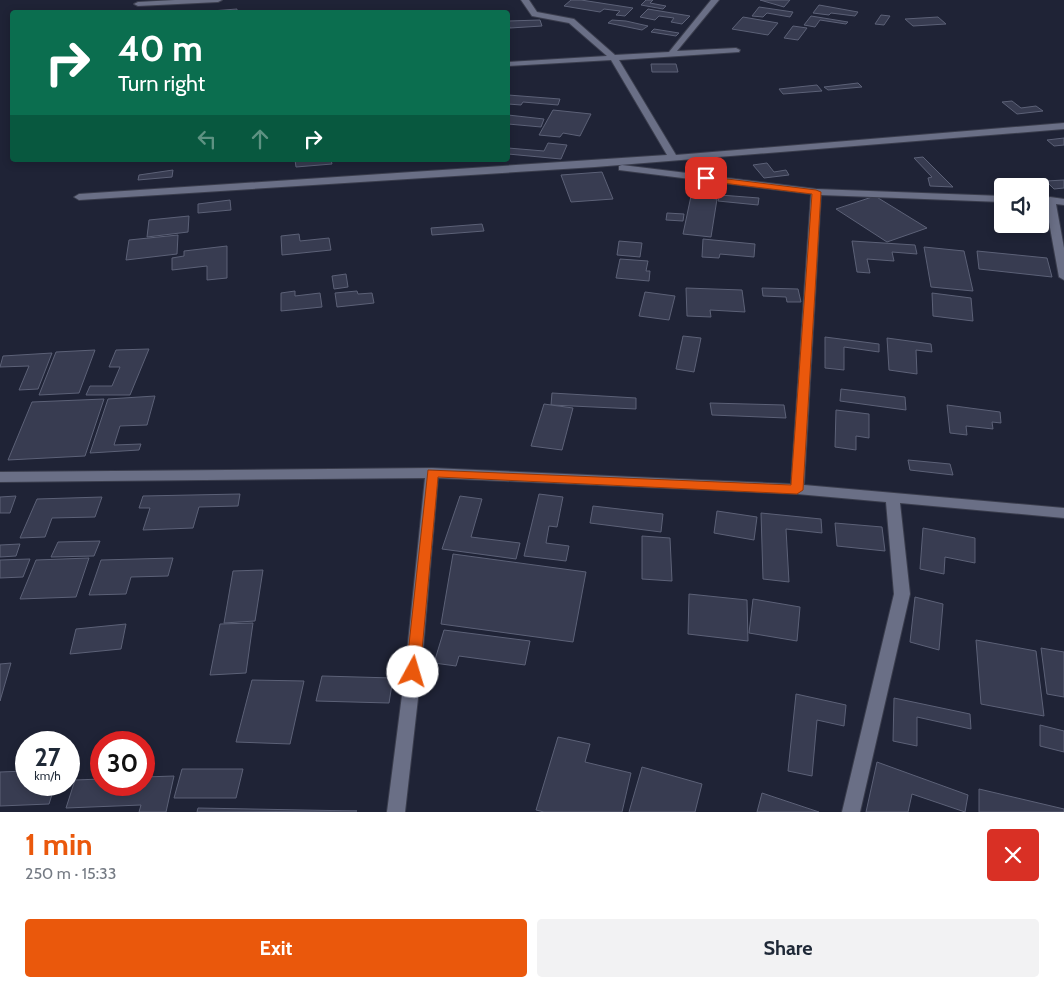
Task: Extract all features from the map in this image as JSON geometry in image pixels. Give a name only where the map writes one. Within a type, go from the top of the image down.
[{"type":"street","points":[[138,4],[218,0]]},
{"type":"street","points":[[525,0],[536,14],[571,21],[614,58],[673,158]]},
{"type":"street","points":[[671,54],[714,0]]},
{"type":"street","points":[[510,64],[736,50]]},
{"type":"street","points":[[79,197],[595,164],[1064,126]]},
{"type":"street","points":[[595,164],[816,192],[994,199]]},
{"type":"street","points":[[797,490],[816,192]]},
{"type":"street","points":[[1049,200],[1064,202]]},
{"type":"street","points":[[1049,216],[1064,277]]},
{"type":"street","points":[[396,812],[413,672],[432,473]]},
{"type":"street","points":[[0,477],[432,473],[797,490],[1064,513]]},
{"type":"street","points":[[851,812],[902,594],[893,499]]},
{"type":"building","points":[[571,0],[633,8],[625,16],[616,15],[620,11],[604,9],[600,12],[564,6]]},
{"type":"building","points":[[646,0],[653,0],[650,3],[666,6],[663,9],[641,5]]},
{"type":"building","points":[[760,0],[790,0],[784,7]]},
{"type":"building","points":[[819,5],[858,12],[855,16],[813,13]]},
{"type":"building","points":[[759,7],[793,12],[790,17],[767,13],[763,17],[752,16]]},
{"type":"building","points":[[648,9],[690,16],[682,24],[671,22],[674,18],[659,16],[655,20],[640,17]]},
{"type":"building","points":[[881,15],[890,16],[884,25],[875,24]]},
{"type":"building","points":[[811,16],[848,22],[846,24],[820,20],[815,27],[804,25]]},
{"type":"building","points":[[743,17],[778,23],[768,35],[732,29]]},
{"type":"building","points":[[938,17],[946,24],[913,26],[905,19]]},
{"type":"building","points":[[540,20],[542,26],[510,28],[510,21]]},
{"type":"building","points":[[612,20],[648,26],[642,30],[608,23]]},
{"type":"building","points":[[793,26],[807,28],[798,40],[784,38]]},
{"type":"building","points":[[654,29],[679,33],[676,36],[651,32]]},
{"type":"building","points":[[651,64],[676,64],[678,72],[652,72]]},
{"type":"building","points":[[858,83],[862,87],[828,90],[824,87]]},
{"type":"building","points":[[817,85],[822,91],[783,94],[779,89]]},
{"type":"building","points":[[510,95],[560,99],[558,105],[523,102],[521,105],[510,104]]},
{"type":"building","points":[[1012,101],[1021,108],[1036,106],[1043,111],[1017,114],[1002,102]]},
{"type":"building","points":[[553,110],[591,114],[580,136],[563,133],[560,137],[539,135]]},
{"type":"building","points":[[510,115],[544,119],[541,127],[510,124]]},
{"type":"building","points":[[1064,138],[1064,145],[1054,146],[1047,140]]},
{"type":"building","points":[[548,143],[567,145],[561,159],[510,154],[510,148],[544,151]]},
{"type":"building","points":[[923,157],[953,187],[930,186],[928,178],[932,177],[914,158]]},
{"type":"building","points":[[295,162],[332,162],[332,164],[296,167]]},
{"type":"building","points":[[767,163],[774,172],[786,170],[789,175],[764,178],[753,165]]},
{"type":"building","points":[[173,170],[172,177],[138,180],[139,175]]},
{"type":"building","points":[[602,172],[613,199],[571,202],[561,175]]},
{"type":"building","points":[[1064,180],[1064,188],[1054,189],[1049,184],[1049,181]]},
{"type":"building","points":[[720,195],[759,198],[758,205],[718,201]]},
{"type":"building","points":[[691,196],[717,199],[711,237],[683,234]]},
{"type":"building","points":[[875,196],[927,228],[887,242],[836,209]]},
{"type":"building","points":[[230,200],[231,210],[198,213],[198,204]]},
{"type":"building","points":[[667,213],[684,214],[683,221],[666,220]]},
{"type":"building","points":[[189,216],[188,232],[147,237],[149,220]]},
{"type":"building","points":[[482,224],[484,231],[432,235],[431,228]]},
{"type":"building","points":[[299,234],[300,241],[329,238],[331,250],[282,255],[281,236]]},
{"type":"building","points":[[178,235],[177,254],[126,260],[129,240]]},
{"type":"building","points":[[703,239],[755,244],[754,257],[720,254],[719,258],[702,257]]},
{"type":"building","points":[[619,241],[642,243],[640,257],[617,255]]},
{"type":"building","points":[[852,241],[915,245],[917,254],[892,252],[894,261],[867,259],[870,273],[857,272]]},
{"type":"building","points":[[227,246],[227,278],[207,280],[207,266],[172,270],[172,258],[184,256],[184,251]]},
{"type":"building","points":[[924,247],[964,251],[973,291],[931,287]]},
{"type":"building","points":[[977,251],[1047,258],[1052,277],[979,269]]},
{"type":"building","points":[[620,259],[648,261],[646,271],[650,271],[649,281],[616,278]]},
{"type":"building","points":[[346,274],[348,287],[334,289],[332,276]]},
{"type":"building","points":[[686,288],[742,290],[745,312],[710,310],[711,317],[687,316]]},
{"type":"building","points":[[762,288],[798,289],[801,302],[787,302],[786,297],[763,296]]},
{"type":"building","points":[[295,291],[295,296],[320,293],[322,307],[281,311],[281,293]]},
{"type":"building","points":[[357,291],[358,294],[372,293],[374,303],[337,307],[335,293]]},
{"type":"building","points":[[645,292],[675,296],[669,320],[639,316]]},
{"type":"building","points":[[932,293],[971,298],[973,321],[933,316]]},
{"type":"building","points":[[683,336],[701,338],[694,372],[676,369]]},
{"type":"building","points":[[825,337],[879,344],[879,352],[844,347],[844,370],[825,368]]},
{"type":"building","points":[[887,338],[931,344],[932,352],[916,350],[917,374],[889,370]]},
{"type":"building","points":[[149,349],[130,395],[86,395],[90,386],[112,386],[120,367],[109,367],[116,350]]},
{"type":"building","points":[[95,350],[79,393],[39,395],[56,352]]},
{"type":"building","points":[[52,353],[38,389],[19,390],[29,366],[0,367],[3,356]]},
{"type":"building","points":[[841,389],[905,397],[906,410],[840,401]]},
{"type":"building","points":[[552,393],[636,398],[636,409],[551,405]]},
{"type":"building","points":[[155,396],[147,425],[120,426],[114,445],[141,444],[139,450],[90,453],[108,399]]},
{"type":"building","points":[[104,399],[85,456],[8,460],[32,402]]},
{"type":"building","points":[[710,403],[784,405],[786,418],[712,415]]},
{"type":"building","points":[[544,404],[573,408],[562,450],[531,446]]},
{"type":"building","points":[[947,405],[1000,412],[1001,423],[992,422],[993,429],[966,426],[967,435],[950,433]]},
{"type":"building","points":[[836,410],[869,414],[869,438],[856,436],[856,450],[835,447]]},
{"type":"building","points":[[908,460],[950,464],[953,475],[910,470]]},
{"type":"building","points":[[240,494],[238,506],[199,507],[193,528],[143,530],[150,508],[139,508],[143,496]]},
{"type":"building","points":[[539,494],[563,497],[557,527],[549,526],[546,543],[569,546],[566,561],[524,556]]},
{"type":"building","points":[[16,496],[10,513],[0,513],[0,497]]},
{"type":"building","points":[[460,496],[482,499],[471,537],[520,543],[516,559],[442,549]]},
{"type":"building","points":[[102,497],[95,517],[52,518],[45,537],[20,538],[37,499]]},
{"type":"building","points":[[593,506],[663,514],[661,532],[590,523]]},
{"type":"building","points":[[717,511],[757,517],[754,540],[714,533]]},
{"type":"building","points":[[761,513],[821,519],[822,533],[786,529],[789,582],[763,579]]},
{"type":"building","points":[[835,523],[882,527],[885,551],[837,546]]},
{"type":"building","points":[[923,528],[975,538],[975,563],[945,557],[944,574],[920,569]]},
{"type":"building","points":[[642,536],[670,538],[672,581],[642,579]]},
{"type":"building","points":[[100,541],[94,556],[51,557],[58,542]]},
{"type":"building","points":[[20,544],[16,556],[0,557],[0,545]]},
{"type":"building","points":[[453,554],[586,572],[573,642],[441,624]]},
{"type":"building","points":[[89,558],[76,597],[20,599],[36,560]]},
{"type":"building","points":[[173,558],[168,576],[131,577],[126,594],[89,595],[101,560]]},
{"type":"building","points":[[30,559],[23,577],[0,578],[0,560]]},
{"type":"building","points":[[263,570],[255,621],[224,623],[233,571]]},
{"type":"building","points":[[689,594],[747,600],[748,641],[688,634]]},
{"type":"building","points":[[915,597],[943,604],[939,650],[910,642]]},
{"type":"building","points":[[753,599],[800,607],[797,641],[749,633]]},
{"type":"building","points":[[253,623],[246,673],[210,675],[220,624]]},
{"type":"building","points":[[126,624],[121,649],[70,654],[76,629]]},
{"type":"building","points":[[444,630],[530,641],[525,665],[459,656],[456,666],[434,663]]},
{"type":"building","points":[[976,640],[1036,651],[1044,716],[981,704]]},
{"type":"building","points":[[1041,648],[1064,652],[1064,697],[1047,694]]},
{"type":"building","points":[[11,663],[0,701],[0,664]]},
{"type":"building","points":[[322,676],[393,678],[389,703],[316,701]]},
{"type":"building","points":[[252,680],[304,681],[290,744],[236,742]]},
{"type":"building","points":[[796,694],[846,705],[844,726],[817,720],[812,776],[788,771]]},
{"type":"building","points":[[894,698],[970,714],[971,729],[917,717],[917,746],[893,741]]},
{"type":"building","points":[[1040,725],[1064,731],[1064,752],[1040,746]]},
{"type":"building","points":[[558,737],[590,744],[585,762],[631,773],[622,812],[544,812],[536,810]]},
{"type":"building","points":[[877,762],[968,795],[965,812],[912,794],[908,812],[866,812]]},
{"type":"building","points":[[642,767],[702,784],[695,812],[629,812]]},
{"type":"building","points":[[182,769],[243,769],[236,798],[174,798]]},
{"type":"building","points":[[15,771],[15,796],[52,796],[49,804],[0,806],[0,772]]},
{"type":"building","points":[[174,776],[166,812],[139,812],[141,805],[66,808],[70,796],[80,796],[80,780],[90,779],[90,796],[155,796],[155,777]]},
{"type":"building","points":[[979,789],[1064,809],[1064,812],[979,812]]},
{"type":"building","points":[[762,793],[819,812],[757,812]]},
{"type":"building","points":[[198,808],[357,811],[197,812]]},
{"type":"route","points":[[413,672],[432,473],[797,490],[816,192],[706,178]]}]
